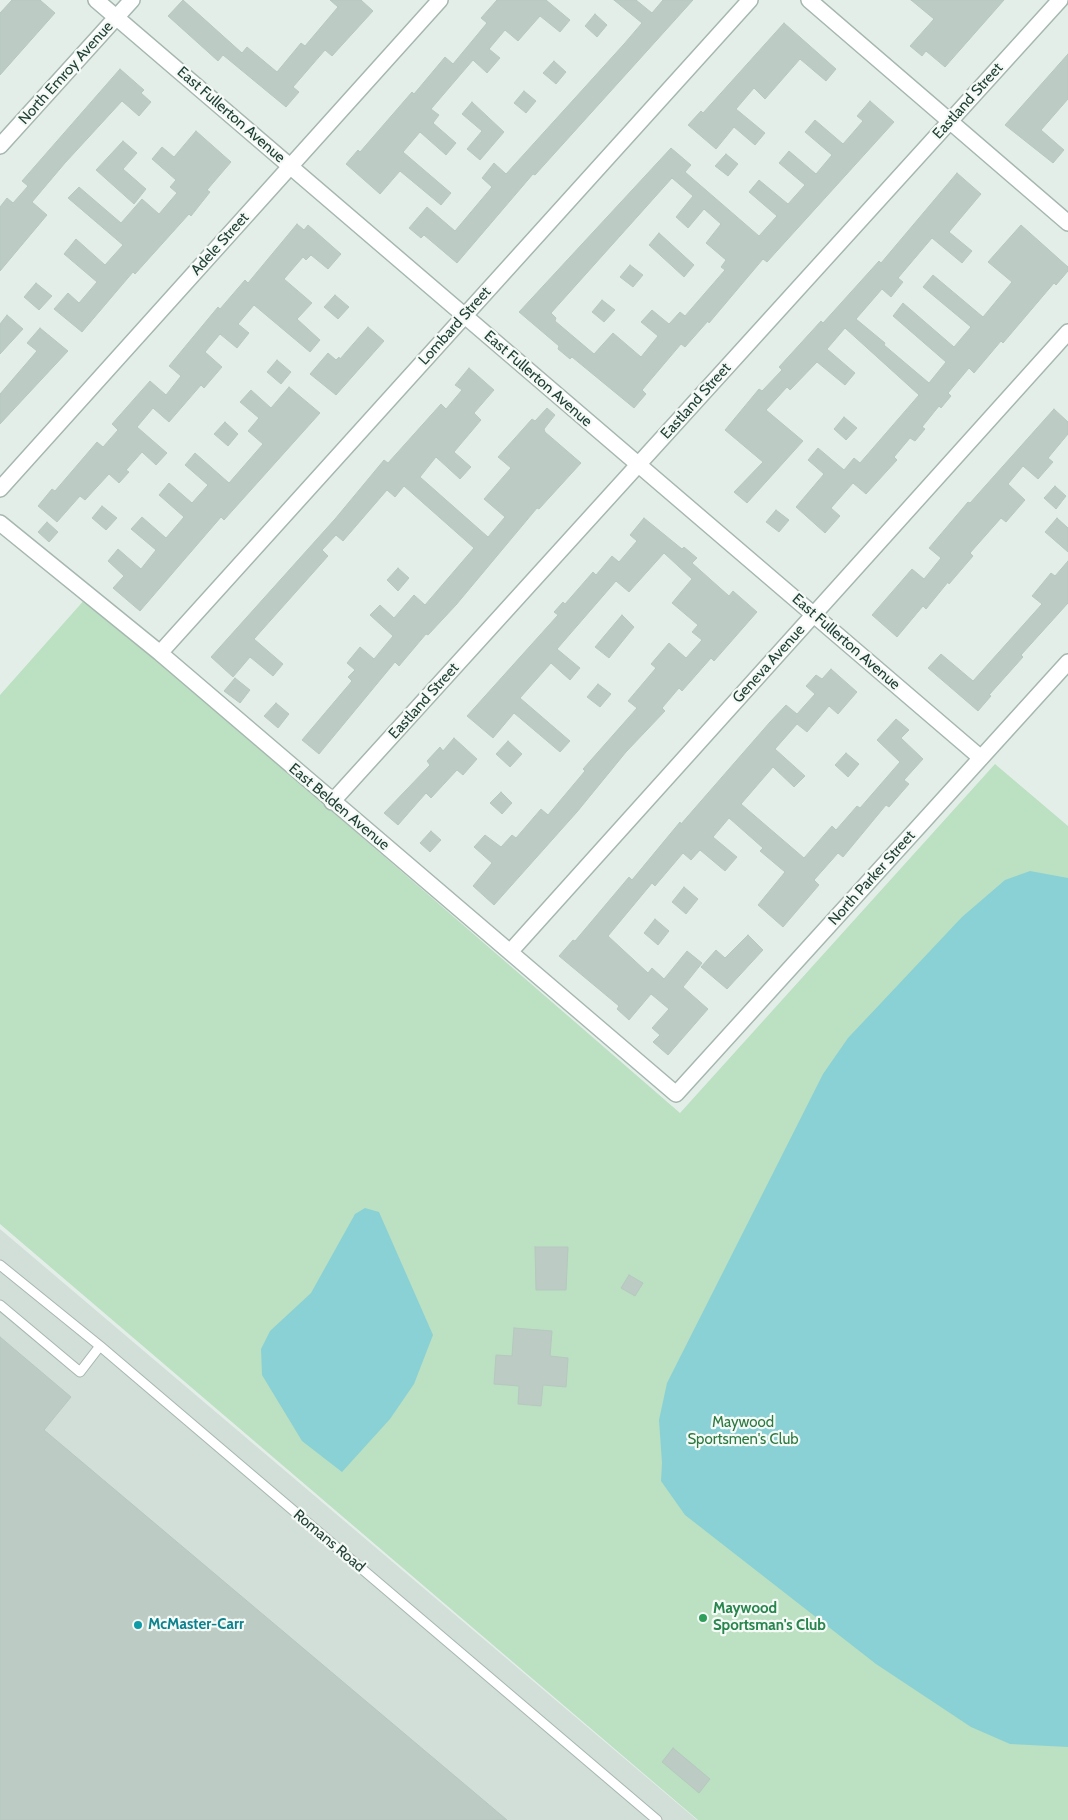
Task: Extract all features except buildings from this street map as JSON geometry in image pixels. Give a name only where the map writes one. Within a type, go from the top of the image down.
[{"type":"street","name":"East Fullerton Avenue","points":[[96,0],[981,758]]},
{"type":"street","name":"North Emroy Avenue","points":[[0,146],[132,0]]},
{"type":"street","name":"Adele Street","points":[[0,488],[440,0]]},
{"type":"street","name":"Lombard Street","points":[[160,653],[750,0]]},
{"type":"street","points":[[809,0],[1068,223]]},
{"type":"street","name":"Eastland Street","points":[[332,802],[1060,0]]},
{"type":"street","name":"Geneva Avenue","points":[[510,952],[1068,332]]},
{"type":"street","name":"East Belden Avenue","points":[[0,523],[160,653],[332,802],[676,1094]]},
{"type":"street","name":"North Parker Street","points":[[676,1094],[1068,662]]},
{"type":"lane","name":"Romans Road","points":[[0,1265],[100,1346],[657,1820]]},
{"type":"lane","points":[[0,1305],[80,1372],[100,1346]]},
{"type":"shaded area","points":[[0,1229],[697,1820],[0,1820]]},
{"type":"green space","name":"Maywood Sportsmen's Club","points":[[86,598],[680,1113],[995,764],[1068,826],[1068,1820],[698,1820],[0,1224],[0,695]]},
{"type":"water","points":[[1030,871],[1068,878],[1068,1747],[1010,1744],[971,1727],[876,1664],[685,1515],[661,1481],[662,1463],[659,1420],[667,1383],[823,1074],[848,1038],[962,917],[1005,880]]},
{"type":"water","points":[[365,1208],[379,1212],[433,1335],[414,1384],[390,1419],[342,1472],[302,1441],[262,1375],[261,1349],[270,1331],[311,1293],[355,1214]]},
{"type":"place","name":"Maywood Sportsman's Club","points":[[703,1618]]},
{"type":"place","name":"McMaster-Carr","points":[[138,1625]]}]
